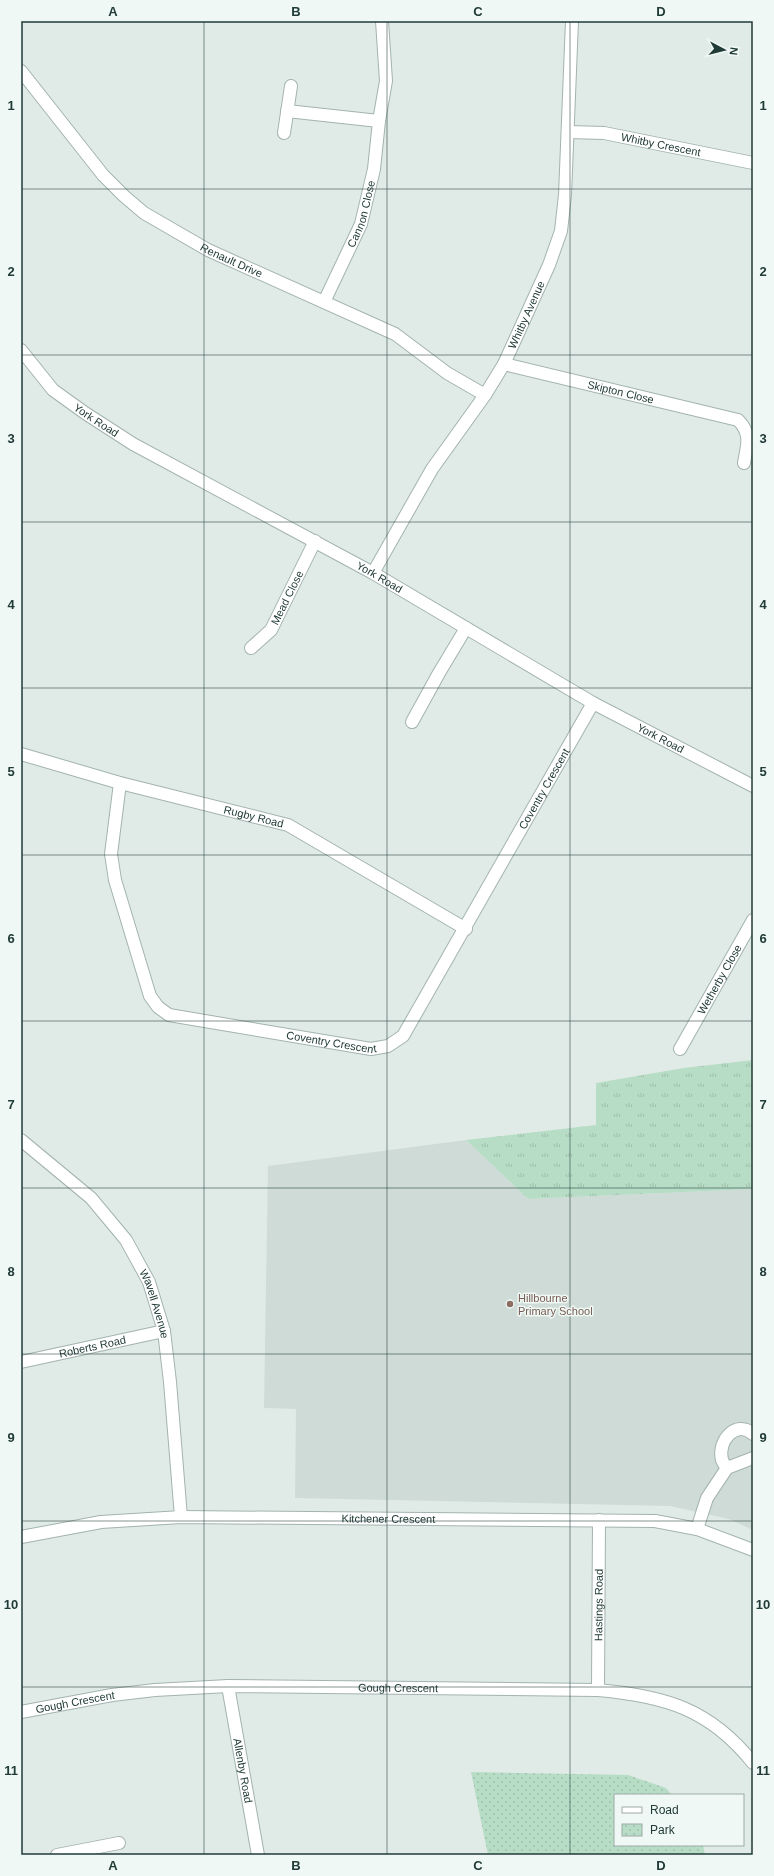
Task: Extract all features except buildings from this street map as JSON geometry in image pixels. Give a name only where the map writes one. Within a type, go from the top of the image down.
[{"type":"street","name":"Cannon Close","points":[[324,302],[361,224],[374,169],[379,121],[386,81],[382,21]]},
{"type":"street","name":"Whitby Avenue","points":[[373,572],[432,469],[485,395],[504,364],[549,265],[561,231],[565,195],[572,21]]},
{"type":"street","name":"Renault Drive","points":[[21,71],[103,175],[144,214],[208,250],[396,334],[447,373],[485,395]]},
{"type":"street","points":[[284,133],[291,86]]},
{"type":"street","points":[[287,111],[379,121]]},
{"type":"street","name":"Whitby Crescent","points":[[568,132],[604,133],[753,163]]},
{"type":"street","name":"York Road","points":[[21,350],[53,390],[133,444],[373,572],[593,703],[753,786]]},
{"type":"street","name":"Skipton Close","points":[[504,364],[738,420],[746,428],[748,440],[744,463]]},
{"type":"street","name":"Mead Close","points":[[251,648],[271,630],[315,542]]},
{"type":"street","points":[[412,722],[439,672],[466,628]]},
{"type":"street","name":"Coventry Crescent","points":[[120,782],[111,854],[115,880],[150,996],[158,1007],[169,1015],[371,1049],[388,1046],[403,1036],[466,929],[593,703]]},
{"type":"street","name":"Rugby Road","points":[[21,754],[120,782],[288,826],[466,929]]},
{"type":"street","name":"Wetherby Close","points":[[680,1049],[681,1036],[753,920]]},
{"type":"street","name":"Wavell Avenue","points":[[21,1140],[91,1198],[126,1240],[149,1282],[164,1331],[170,1382],[181,1517]]},
{"type":"street","name":"Roberts Road","points":[[21,1362],[164,1331]]},
{"type":"street","points":[[727,1468],[722,1460],[722,1451],[730,1432],[737,1429],[744,1429],[753,1434]]},
{"type":"street","points":[[697,1529],[707,1498],[727,1468],[753,1458]]},
{"type":"street","name":"Kitchener Crescent","points":[[21,1537],[101,1522],[181,1517],[599,1520],[655,1521],[697,1529],[753,1550]]},
{"type":"street","name":"Hastings Road","points":[[598,1690],[599,1520]]},
{"type":"street","name":"Gough Crescent","points":[[21,1712],[112,1695],[155,1690],[228,1686],[598,1690],[648,1696],[689,1710],[715,1726],[740,1747],[753,1764]]},
{"type":"street","name":"Allenby Road","points":[[228,1686],[258,1855]]},
{"type":"street","points":[[57,1855],[119,1843]]},
{"type":"shaded area","name":"Hillbourne Primary School","points":[[466,1140],[528,1199],[753,1189],[753,1530],[729,1519],[670,1506],[295,1498],[296,1409],[264,1408],[268,1166]]},
{"type":"green space","points":[[753,1060],[753,1189],[528,1199],[466,1140],[596,1125],[596,1083],[684,1068]]},
{"type":"green space","points":[[471,1772],[628,1775],[666,1788],[671,1794],[614,1794],[614,1846],[703,1846],[705,1855],[488,1855]]},
{"type":"place","name":"Hillbourne Primary School","points":[[510,1304]]}]
